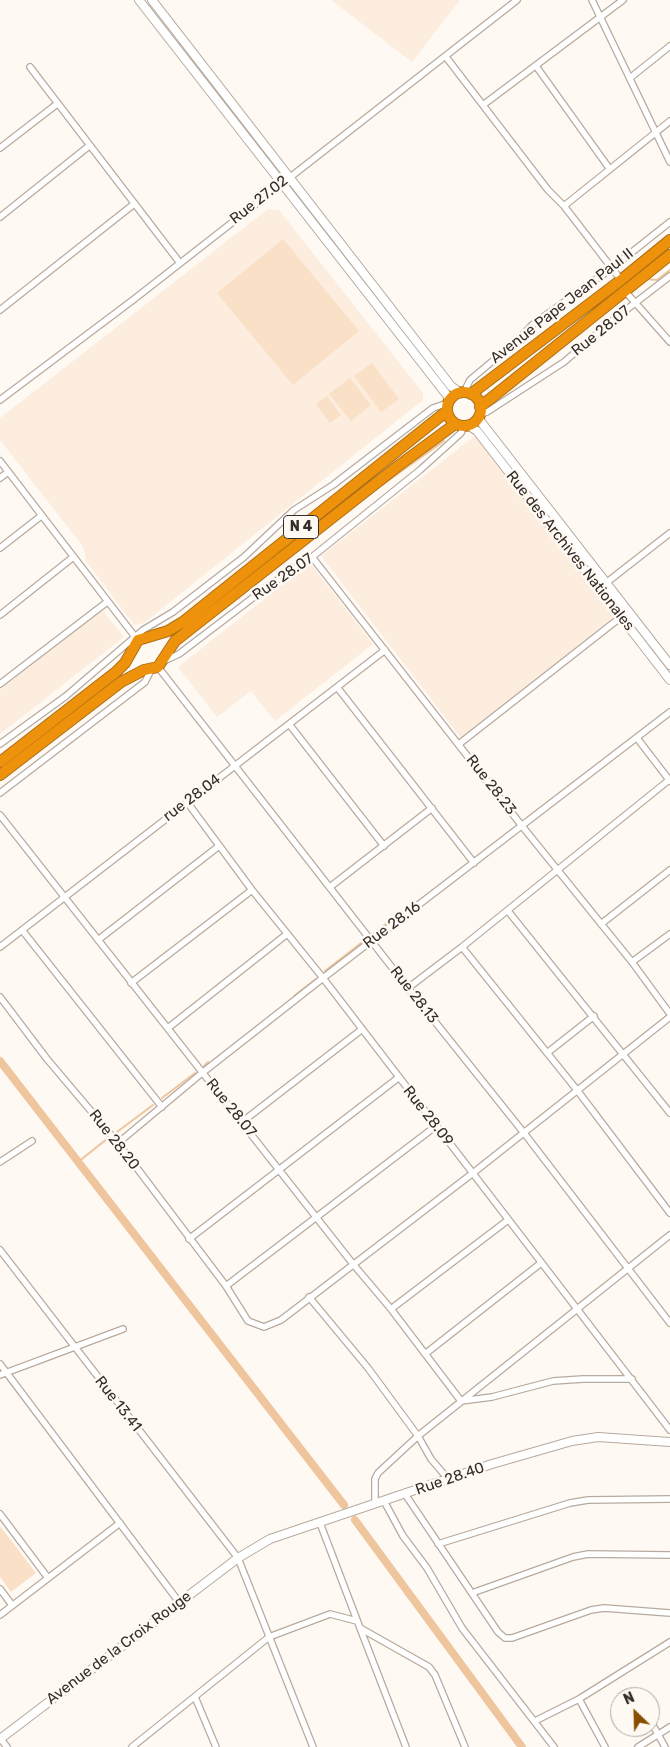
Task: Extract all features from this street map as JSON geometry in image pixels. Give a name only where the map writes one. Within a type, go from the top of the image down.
[{"type":"highway","name":"Avenue Pape Jean Paul II","points":[[0,775],[121,682],[156,664],[175,641],[398,466],[479,413],[623,285],[670,240]]},
{"type":"highway","name":"Avenue Pape Jean Paul II","points":[[136,638],[152,638],[183,622],[449,404],[670,255]]},
{"type":"highway","points":[[465,393],[477,399],[479,413]]},
{"type":"highway","points":[[449,404],[450,418],[462,425]]},
{"type":"highway","points":[[0,762],[116,672],[131,653],[136,638]]},
{"type":"highway","points":[[131,653],[134,664],[156,664],[161,643],[152,638]]},
{"type":"street","points":[[0,744],[66,696],[136,638],[244,557],[294,510],[333,485],[433,408],[449,404],[281,182],[139,0]]},
{"type":"street","points":[[152,0],[451,386],[465,393],[470,380],[520,338],[532,325],[612,268],[670,222]]},
{"type":"street","name":"Rue 27.02","points":[[0,400],[281,182],[446,57],[517,0]]},
{"type":"street","points":[[592,0],[670,162]]},
{"type":"street","points":[[483,106],[623,0]]},
{"type":"street","points":[[630,78],[670,46]]},
{"type":"street","points":[[446,57],[548,190],[564,206],[612,268],[635,304],[670,342]]},
{"type":"street","points":[[536,66],[609,168]]},
{"type":"street","points":[[30,67],[180,262]]},
{"type":"street","points":[[0,148],[57,104]]},
{"type":"street","points":[[564,206],[670,121]]},
{"type":"street","points":[[0,217],[89,146]]},
{"type":"street","points":[[0,310],[134,204]]},
{"type":"street","name":"Rue 28.07","points":[[479,413],[487,412],[564,362],[670,276]]},
{"type":"street","name":"Rue des Archives Nationales","points":[[479,413],[670,665]]},
{"type":"street","name":"Rue 28.07","points":[[0,793],[145,682],[156,664],[179,654],[267,587],[312,557],[420,470],[461,433],[462,425]]},
{"type":"street","name":"Rue des Archives Nationales","points":[[462,425],[477,431],[670,680]]},
{"type":"street","points":[[0,461],[72,558],[136,638]]},
{"type":"street","points":[[0,478],[8,472]]},
{"type":"street","points":[[0,548],[41,516]]},
{"type":"street","points":[[606,583],[670,532]]},
{"type":"street","name":"Rue 28.23","points":[[312,557],[522,826],[632,962],[670,1015]]},
{"type":"street","points":[[0,615],[72,558]]},
{"type":"street","points":[[0,684],[107,602]]},
{"type":"street","points":[[459,744],[621,617]]},
{"type":"street","name":"rue 28.04","points":[[0,947],[385,650]]},
{"type":"street","name":"Rue 28.13","points":[[156,664],[669,1321]]},
{"type":"street","points":[[337,687],[474,863]]},
{"type":"street","name":"Rue 28.16","points":[[118,1143],[202,1073],[323,978],[670,712]]},
{"type":"street","points":[[289,724],[384,846]]},
{"type":"street","points":[[408,988],[508,911],[557,869],[669,781],[637,738]]},
{"type":"street","name":"Rue 28.09","points":[[187,802],[252,890],[323,978],[361,1030],[670,1430]]},
{"type":"street","points":[[330,887],[432,808]]},
{"type":"street","name":"Rue 28.07","points":[[0,815],[278,1170],[353,1264],[391,1308],[461,1401]]},
{"type":"street","points":[[98,940],[219,846]]},
{"type":"street","points":[[602,924],[670,870]]},
{"type":"street","points":[[131,983],[252,890]]},
{"type":"street","points":[[508,911],[624,1053],[670,1113]]},
{"type":"street","points":[[22,930],[162,1107]]},
{"type":"street","points":[[168,1028],[287,934]]},
{"type":"street","points":[[632,962],[670,934]]},
{"type":"street","points":[[462,947],[578,1090],[670,1213]]},
{"type":"street","name":"Rue 28.20","points":[[0,997],[47,1059],[118,1143],[226,1286],[248,1322],[264,1327],[281,1320],[309,1297]]},
{"type":"street","points":[[448,1479],[431,1459],[418,1436],[368,1368],[309,1297],[473,1174],[670,1015]]},
{"type":"street","points":[[547,1053],[594,1016]]},
{"type":"street","points":[[242,1122],[361,1030]]},
{"type":"street","points":[[189,1239],[398,1078]]},
{"type":"street","points":[[226,1286],[436,1126]]},
{"type":"street","points":[[0,1162],[32,1141]]},
{"type":"street","points":[[391,1308],[508,1220]]},
{"type":"street","points":[[375,1504],[375,1479],[378,1473],[418,1436],[670,1235]]},
{"type":"street","name":"Rue 13.41","points":[[0,1250],[73,1347],[238,1558],[313,1747]]},
{"type":"street","points":[[425,1354],[542,1263]]},
{"type":"street","points":[[3,1374],[123,1329]]},
{"type":"street","points":[[0,1364],[3,1374],[180,1602]]},
{"type":"street","points":[[461,1401],[476,1401],[553,1381],[632,1379]]},
{"type":"street","name":"Rue 28.40","points":[[238,1558],[270,1539],[448,1479],[585,1438],[628,1438],[670,1442]]},
{"type":"street","points":[[405,1494],[498,1632],[505,1638],[512,1638],[592,1610],[604,1608],[670,1613]]},
{"type":"street","points":[[438,1544],[570,1503],[588,1500],[670,1499]]},
{"type":"street","points":[[384,1501],[403,1536],[427,1568],[462,1628],[554,1747]]},
{"type":"street","points":[[0,1514],[48,1578]]},
{"type":"street","points":[[0,1614],[120,1523]]},
{"type":"street","points":[[320,1523],[406,1747]]},
{"type":"street","points":[[472,1592],[572,1557],[588,1554],[670,1555]]},
{"type":"street","name":"Avenue de la Croix Rouge","points":[[0,1739],[238,1558]]},
{"type":"street","points":[[0,1589],[12,1605]]},
{"type":"street","points":[[132,1747],[269,1637],[330,1614],[357,1621]]},
{"type":"street","points":[[360,1628],[429,1667],[436,1674],[465,1747]]},
{"type":"street","points":[[535,1721],[579,1699],[669,1644]]},
{"type":"street","points":[[195,1697],[216,1747]]},
{"type":"street","points":[[579,1699],[605,1747]]},
{"type":"street","points":[[638,1747],[653,1737]]},
{"type":"street","points":[[0,1739],[7,1747]]},
{"type":"shaded area","points":[[331,0],[460,0],[412,62]]},
{"type":"shaded area","points":[[268,209],[279,210],[423,393],[423,400],[144,623],[134,625],[86,561],[84,548],[0,440],[0,418]]},
{"type":"shaded area","points":[[283,239],[359,331],[293,385],[217,293]]},
{"type":"shaded area","points":[[372,363],[399,399],[381,412],[354,376]]},
{"type":"shaded area","points":[[350,378],[371,405],[351,421],[329,394]]},
{"type":"shaded area","points":[[327,396],[341,415],[330,423],[316,404]]},
{"type":"shaded area","points":[[476,435],[616,615],[461,738],[321,556]]},
{"type":"shaded area","points":[[310,563],[373,644],[275,721],[251,691],[217,717],[178,667]]},
{"type":"shaded area","points":[[102,609],[124,637],[0,734],[0,690]]},
{"type":"shaded area","points":[[0,1526],[36,1573],[11,1592],[0,1577]]},
{"type":"waterway","points":[[646,279],[657,280],[670,270]]},
{"type":"waterway","points":[[382,485],[444,441]]},
{"type":"waterway","points":[[374,933],[391,920]]},
{"type":"waterway","points":[[325,971],[365,940]]},
{"type":"waterway","points":[[294,996],[316,979]]},
{"type":"waterway","points":[[0,1061],[344,1505]]},
{"type":"waterway","points":[[204,1066],[208,1062]]},
{"type":"waterway","points":[[162,1098],[195,1073]]},
{"type":"waterway","points":[[117,1132],[153,1105]]},
{"type":"waterway","points":[[78,1162],[107,1139]]},
{"type":"waterway","points":[[355,1520],[522,1747]]}]
